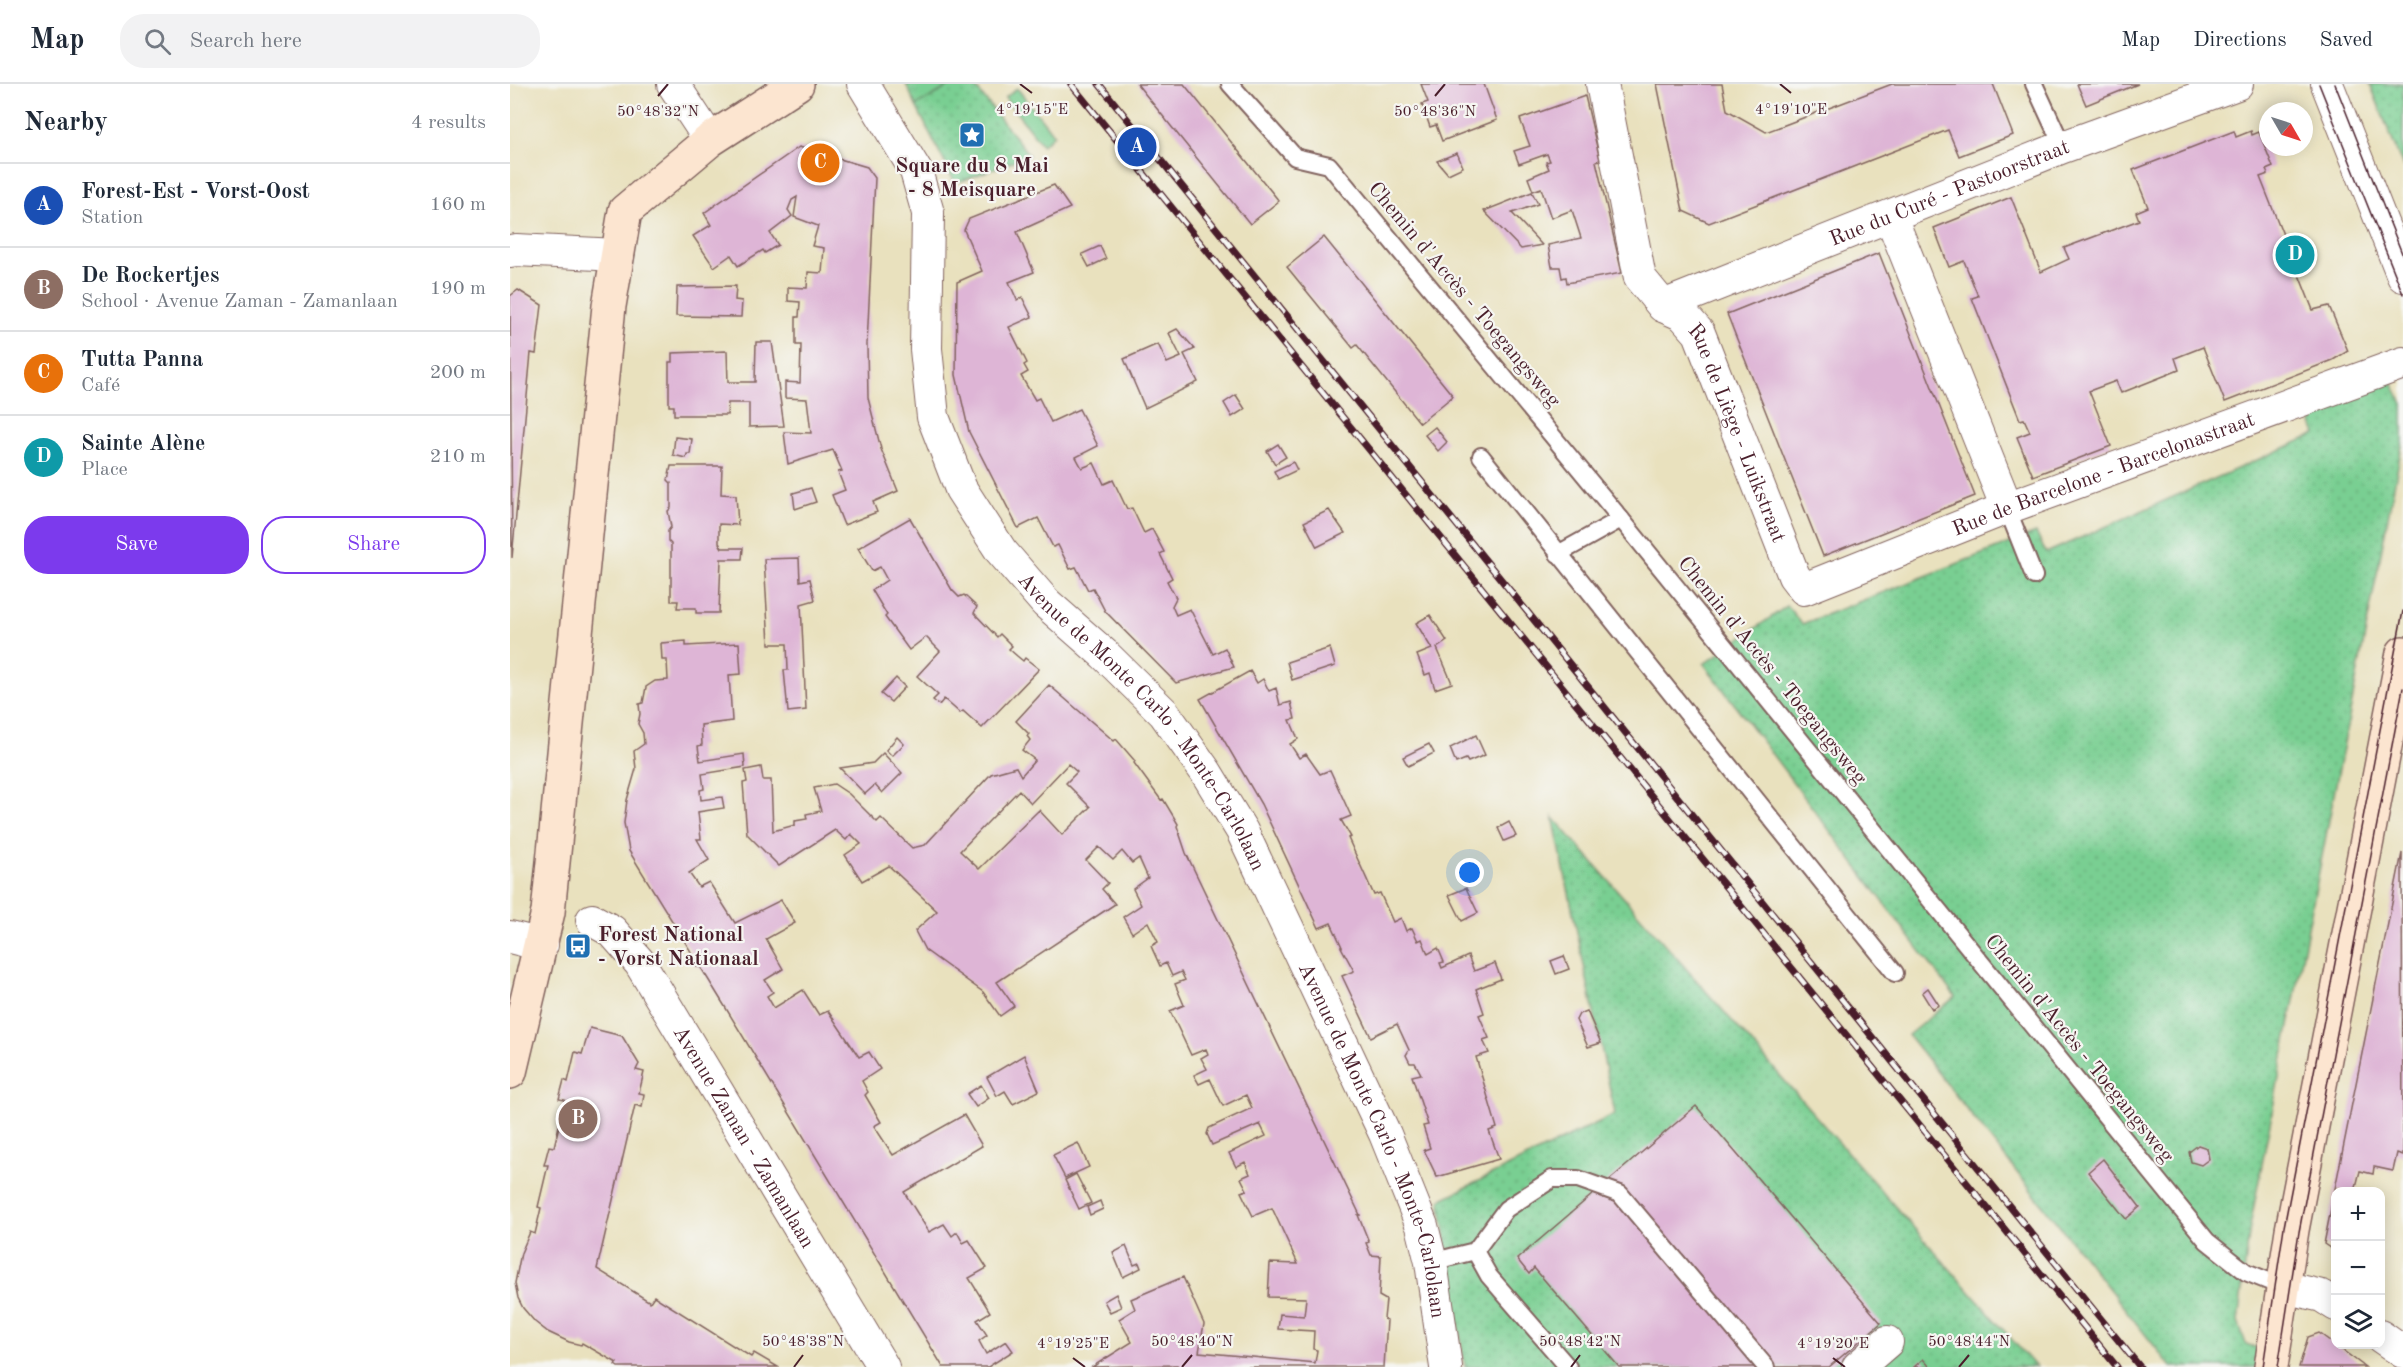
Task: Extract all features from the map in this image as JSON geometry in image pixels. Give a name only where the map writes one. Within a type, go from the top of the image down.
[{"type":"street","points":[[673,84],[710,140]]},
{"type":"street","points":[[510,1072],[548,912],[609,306],[625,211],[710,140],[797,84]]},
{"type":"street","name":"Avenue de Monte Carlo - Monte-Carlolaan","points":[[863,84],[916,171],[928,213],[926,349],[933,417],[961,489],[1001,551],[1047,603],[1104,654],[1164,713],[1206,772],[1242,831],[1385,1134],[1422,1226],[1431,1262],[1446,1367]]},
{"type":"street","name":"Rue de Liège - Luikstraat","points":[[1602,84],[1640,278],[1663,306],[1683,315],[1699,333],[1794,576],[1804,590]]},
{"type":"street","name":"Rue du Curé - Pastoorstraat","points":[[1663,306],[1892,217],[2062,147],[2237,84]]},
{"type":"street","points":[[2327,84],[2403,276]]},
{"type":"street","points":[[1892,217],[2007,508]]},
{"type":"street","points":[[510,251],[516,249],[618,255]]},
{"type":"street","name":"Rue de Barcelone - Barcelonastraat","points":[[1804,590],[2007,508],[2403,363]]},
{"type":"street","points":[[2271,1367],[2292,1230],[2403,653]]},
{"type":"street","name":"Avenue Zaman - Zamanlaan","points":[[592,920],[612,931],[640,963],[883,1367]]},
{"type":"street","points":[[510,937],[542,945]]},
{"type":"street","points":[[2283,1287],[2322,1296],[2331,1302]]},
{"type":"street","points":[[2385,1339],[2403,1352]]},
{"type":"street","points":[[1858,1367],[1887,1342]]},
{"type":"lane","name":"Chemin d'Accès - Toegangsweg","points":[[1230,84],[1295,157],[1329,165],[1621,519],[2207,1241],[2247,1272],[2283,1287]]},
{"type":"lane","points":[[2034,84],[2062,147]]},
{"type":"lane","points":[[1481,456],[1895,973]]},
{"type":"lane","points":[[2007,508],[2034,576]]},
{"type":"lane","points":[[1558,554],[1621,519]]},
{"type":"lane","points":[[1431,1262],[1475,1251],[1506,1209],[1552,1179],[1578,1179],[1620,1194],[1766,1367]]},
{"type":"lane","points":[[1475,1251],[1489,1276],[1568,1367]]},
{"type":"green space","points":[[906,84],[953,84],[916,106]]},
{"type":"green space","name":"Square du 8 Mai - 8 Meisquare","points":[[953,84],[973,84],[1029,155],[962,181],[954,181],[916,106]]},
{"type":"green space","points":[[2370,84],[2403,84],[2403,167]]},
{"type":"green space","points":[[1017,88],[1054,135],[1042,145],[1005,98]]},
{"type":"green space","points":[[2390,378],[2403,404],[2403,440],[2250,1226],[2238,1322],[2246,1344],[2261,1349],[2257,1367],[2171,1367],[1908,1035],[1955,997],[1704,664],[1787,606],[1802,624],[2036,533],[2046,553],[2316,434],[2306,407]]},
{"type":"green space","points":[[1553,817],[2036,1367],[1465,1367],[1440,1200],[1615,1114]]},
{"type":"building","points":[[1137,84],[1184,84],[1279,201],[1250,224]]},
{"type":"building","points":[[1421,84],[1484,84],[1497,120],[1442,141],[1436,125],[1430,127],[1422,104],[1428,102]]},
{"type":"building","points":[[1657,84],[1722,84],[1727,110],[1766,132],[1892,84],[1993,84],[2013,135],[1959,156],[1948,130],[1709,223],[1683,211]]},
{"type":"building","points":[[2077,84],[2138,84],[2086,105]]},
{"type":"building","points":[[1585,96],[1600,160],[1596,161],[1622,273],[1567,283],[1566,277],[1562,278],[1560,267],[1552,267],[1548,245],[1581,238],[1572,210],[1551,218],[1541,188],[1533,191],[1528,178],[1549,169],[1546,162],[1550,161],[1547,154],[1519,164],[1514,151],[1530,146],[1520,119]]},
{"type":"building","points":[[2234,131],[2236,137],[2251,131],[2252,135],[2259,132],[2259,156],[2269,156],[2273,167],[2266,170],[2268,174],[2260,177],[2313,310],[2329,306],[2348,351],[2333,360],[2225,402],[2203,347],[2175,358],[2179,370],[2121,393],[2116,381],[2089,391],[2111,446],[2033,476],[2017,437],[2030,432],[2024,419],[2020,420],[1972,298],[1978,296],[1964,261],[1949,267],[1934,228],[2011,197],[2041,272],[2069,259],[2064,248],[2139,220],[2136,212],[2148,207],[2133,170]]},
{"type":"building","points":[[799,147],[867,167],[875,178],[867,345],[868,398],[881,449],[898,491],[873,502],[877,512],[844,525],[832,495],[845,490],[838,472],[842,471],[833,450],[788,464],[784,432],[811,433],[807,399],[785,398],[785,382],[800,383],[801,345],[796,345],[796,317],[799,317],[800,302],[788,301],[788,287],[807,288],[808,272],[822,273],[824,248],[812,246],[818,226],[794,217],[797,197],[792,200],[788,210],[792,216],[770,233],[778,245],[765,253],[763,250],[738,266],[731,255],[714,267],[693,236],[711,225],[704,213]]},
{"type":"building","points":[[1457,153],[1463,167],[1448,174],[1437,161]]},
{"type":"building","points":[[1054,185],[1070,208],[1017,232],[1034,272],[1009,282],[1017,300],[1022,297],[1032,317],[1009,327],[1027,363],[1024,365],[1028,372],[1021,376],[1035,400],[1039,398],[1051,422],[1079,409],[1098,446],[1076,457],[1082,468],[1094,463],[1104,484],[1113,480],[1127,509],[1132,508],[1144,533],[1152,529],[1164,552],[1160,554],[1172,578],[1167,581],[1176,598],[1172,606],[1176,615],[1190,609],[1213,654],[1225,648],[1234,667],[1176,683],[1105,611],[1093,588],[1088,590],[1076,567],[1070,569],[1058,545],[1053,547],[1038,518],[1018,528],[969,432],[956,375],[957,282],[982,271],[964,230],[969,219]]},
{"type":"building","points":[[1532,192],[1538,204],[1512,213],[1542,245],[1521,249],[1484,211]]},
{"type":"building","points":[[1324,237],[1453,396],[1420,423],[1357,345],[1353,348],[1287,267]]},
{"type":"building","points":[[1100,246],[1106,259],[1089,267],[1082,254]]},
{"type":"building","points":[[1879,253],[1975,496],[1823,556],[1727,314]]},
{"type":"building","points":[[736,286],[735,300],[742,301],[741,317],[676,316],[677,287]]},
{"type":"building","points":[[518,290],[542,305],[536,354],[531,353],[512,558],[510,296]]},
{"type":"building","points":[[1177,329],[1195,349],[1184,354],[1198,382],[1145,408],[1124,359],[1158,344],[1167,363],[1181,357],[1169,333]]},
{"type":"building","points":[[756,342],[772,342],[784,426],[749,427],[749,403],[728,403],[727,415],[674,415],[674,406],[669,406],[669,362],[672,362],[672,353],[727,351],[728,382],[755,382]]},
{"type":"building","points":[[1236,395],[1245,409],[1232,417],[1224,403]]},
{"type":"building","points":[[1435,427],[1447,442],[1438,451],[1425,435]]},
{"type":"building","points":[[675,437],[692,439],[690,454],[687,454],[686,458],[673,455]]},
{"type":"building","points":[[1278,444],[1286,457],[1275,464],[1267,451]]},
{"type":"building","points":[[1293,462],[1297,470],[1278,479],[1274,471]]},
{"type":"building","points":[[671,466],[722,466],[721,494],[736,495],[738,525],[719,524],[719,543],[722,548],[743,548],[742,559],[721,559],[719,613],[696,613],[696,608],[677,608],[678,601],[671,601],[671,544],[668,541],[668,531],[671,527],[668,511],[671,508],[671,483],[668,480]]},
{"type":"building","points":[[811,488],[816,502],[795,509],[793,493]]},
{"type":"building","points":[[1329,510],[1345,533],[1317,547],[1304,522]]},
{"type":"building","points":[[910,518],[952,590],[959,597],[964,595],[977,607],[974,613],[997,637],[1000,634],[1012,646],[1009,649],[1023,661],[1025,658],[1039,669],[982,728],[963,711],[960,713],[944,699],[939,705],[933,700],[938,695],[917,676],[940,651],[926,637],[909,650],[885,617],[887,615],[872,590],[887,580],[880,567],[872,571],[858,548]]},
{"type":"building","points":[[799,558],[800,581],[810,579],[815,600],[801,604],[806,710],[788,712],[784,670],[788,670],[787,644],[769,644],[764,559]]},
{"type":"building","points":[[1430,615],[1447,641],[1437,648],[1452,683],[1435,689],[1430,673],[1425,675],[1417,655],[1432,649],[1416,623]]},
{"type":"building","points":[[686,641],[686,646],[739,643],[741,674],[729,675],[732,721],[701,725],[702,745],[698,746],[700,761],[744,754],[745,767],[702,774],[704,789],[700,790],[701,800],[722,797],[724,808],[698,812],[701,839],[697,839],[709,860],[689,873],[699,887],[709,882],[735,923],[781,900],[795,923],[766,939],[783,969],[765,980],[773,992],[767,996],[774,1008],[803,990],[819,1015],[828,1011],[859,1057],[869,1052],[880,1069],[862,1081],[868,1092],[865,1095],[881,1122],[874,1126],[893,1155],[964,1115],[982,1146],[904,1192],[929,1232],[944,1224],[952,1236],[957,1232],[963,1243],[969,1240],[987,1268],[969,1278],[990,1312],[977,1320],[987,1335],[979,1341],[986,1354],[1006,1341],[1013,1351],[988,1367],[943,1367],[724,1005],[700,966],[697,967],[689,954],[690,950],[629,851],[624,823],[627,800],[636,769],[634,751],[644,744],[643,733],[638,724],[639,704],[643,703],[646,687],[655,681],[668,680],[667,660],[662,660],[661,643]]},
{"type":"building","points":[[1330,648],[1335,666],[1292,680],[1287,662]]},
{"type":"building","points":[[1250,671],[1257,683],[1263,679],[1269,691],[1276,688],[1280,705],[1291,702],[1295,719],[1290,720],[1298,739],[1290,744],[1299,758],[1306,754],[1320,774],[1330,770],[1351,816],[1341,820],[1351,837],[1348,838],[1374,895],[1380,893],[1393,922],[1401,918],[1406,931],[1412,928],[1418,941],[1422,939],[1428,954],[1438,948],[1444,962],[1440,963],[1442,968],[1468,956],[1474,971],[1495,963],[1501,979],[1476,989],[1484,1013],[1479,1015],[1489,1038],[1483,1040],[1489,1053],[1476,1057],[1497,1128],[1489,1131],[1499,1159],[1437,1177],[1424,1150],[1430,1148],[1423,1126],[1428,1125],[1412,1076],[1421,1074],[1415,1063],[1410,1063],[1406,1055],[1409,1050],[1397,1024],[1371,1037],[1342,976],[1354,971],[1331,923],[1319,928],[1261,804],[1200,699]]},
{"type":"building","points":[[896,678],[905,687],[891,702],[881,694]]},
{"type":"building","points":[[1049,685],[1114,741],[1116,739],[1135,761],[1134,763],[1161,800],[1163,799],[1178,824],[1186,853],[1360,1215],[1358,1215],[1369,1242],[1366,1243],[1371,1255],[1381,1256],[1379,1296],[1386,1300],[1384,1319],[1387,1320],[1384,1367],[1179,1367],[1177,1365],[1092,1367],[1132,1342],[1119,1319],[1135,1309],[1131,1299],[1183,1277],[1204,1324],[1199,1352],[1315,1363],[1317,1350],[1313,1349],[1314,1331],[1278,1329],[1280,1314],[1304,1316],[1306,1298],[1268,1297],[1270,1263],[1298,1264],[1272,1208],[1253,1216],[1241,1192],[1247,1190],[1241,1178],[1250,1174],[1245,1162],[1236,1167],[1229,1153],[1266,1136],[1260,1124],[1212,1145],[1207,1134],[1209,1128],[1252,1108],[1246,1095],[1223,1106],[1210,1079],[1199,1084],[1194,1075],[1207,1069],[1201,1058],[1208,1054],[1206,1049],[1191,1055],[1170,1011],[1184,1005],[1175,984],[1185,980],[1181,972],[1172,976],[1166,963],[1160,966],[1151,946],[1158,942],[1148,922],[1132,933],[1123,917],[1141,905],[1133,889],[1148,878],[1139,858],[1132,863],[1122,851],[1113,860],[1099,847],[1086,860],[1108,883],[1102,889],[1115,904],[997,982],[1014,1006],[1000,1016],[983,992],[925,950],[915,931],[937,911],[889,866],[862,881],[845,855],[861,844],[851,834],[846,840],[835,830],[779,866],[747,834],[743,783],[747,782],[745,770],[761,767],[763,780],[771,780],[773,831],[795,825],[795,821],[807,819],[806,814],[821,811],[814,788],[834,784],[849,794],[877,822],[881,818],[912,848],[925,845],[991,774],[1016,767],[1021,776],[1035,760],[1022,750],[1030,740],[1027,736],[1029,734],[1016,721]],"holes":[[[1068,764],[1077,772],[1066,783],[1090,807],[1062,835],[1039,810],[979,869],[960,851],[1019,790],[1031,803]]]},
{"type":"building","points":[[1476,735],[1485,755],[1468,762],[1466,759],[1456,763],[1450,748]]},
{"type":"building","points":[[897,737],[904,744],[892,756],[886,750]]},
{"type":"building","points":[[1429,744],[1434,753],[1408,766],[1403,757]]},
{"type":"building","points":[[883,753],[902,773],[882,793],[875,785],[865,794],[840,768],[873,763]]},
{"type":"building","points":[[1509,822],[1516,836],[1504,841],[1498,828]]},
{"type":"building","points":[[2402,853],[2403,1155],[2397,1153],[2393,1171],[2374,1167],[2373,1174],[2360,1171],[2356,1187],[2335,1187]]},
{"type":"building","points":[[1466,888],[1478,913],[1462,921],[1449,895]]},
{"type":"building","points":[[1564,956],[1569,969],[1556,974],[1551,961]]},
{"type":"building","points":[[1928,988],[1939,1005],[1932,1009],[1922,993]]},
{"type":"building","points":[[1587,1011],[1601,1043],[1588,1047],[1576,1020],[1579,1014]]},
{"type":"building","points":[[590,1028],[622,1036],[639,1064],[636,1070],[644,1072],[639,1093],[644,1094],[642,1107],[635,1105],[597,1269],[650,1302],[654,1296],[751,1357],[754,1353],[778,1367],[618,1367],[615,1365],[617,1363],[582,1343],[581,1345],[569,1342],[548,1332],[523,1308],[515,1283],[521,1253],[530,1232],[535,1234],[541,1208],[538,1207],[548,1165],[544,1165],[549,1146],[554,1147],[565,1100],[559,1099],[564,1080],[568,1082],[575,1052],[582,1054]]},
{"type":"building","points":[[1024,1055],[1039,1091],[1013,1104],[1005,1091],[997,1096],[987,1077]]},
{"type":"building","points":[[981,1085],[989,1098],[976,1107],[967,1094]]},
{"type":"building","points":[[1696,1106],[1881,1323],[1829,1367],[1619,1367],[1534,1268],[1529,1274],[1517,1259]]},
{"type":"building","points":[[1078,1143],[1089,1167],[1065,1178],[1053,1155]]},
{"type":"building","points":[[2198,1145],[2207,1148],[2209,1159],[2201,1165],[2191,1162],[2189,1152]]},
{"type":"building","points":[[2103,1159],[2140,1207],[2126,1219],[2088,1172]]},
{"type":"building","points":[[1076,1174],[1091,1203],[1079,1209],[1065,1180]]},
{"type":"building","points":[[1100,1201],[1103,1209],[1090,1215],[1087,1207]]},
{"type":"building","points":[[2331,1209],[2331,1249],[2324,1244]]},
{"type":"building","points":[[1126,1246],[1134,1265],[1139,1263],[1141,1268],[1123,1277],[1113,1253]]},
{"type":"building","points":[[1116,1294],[1121,1307],[1110,1312],[1104,1301]]},
{"type":"building","points":[[2319,1333],[2331,1342],[2331,1349],[2341,1349],[2365,1367],[2299,1367],[2308,1337]]},
{"type":"building","points":[[1923,1359],[1930,1367],[1914,1367]]},
{"type":"tram line","points":[[2319,84],[2403,294]]},
{"type":"tram line","points":[[2335,84],[2403,256]]},
{"type":"tram line","points":[[2263,1367],[2284,1227],[2403,611]]},
{"type":"tram line","points":[[2278,1367],[2299,1232],[2403,688]]},
{"type":"railway","points":[[1071,84],[2117,1367]]},
{"type":"railway","points":[[1099,84],[2140,1367]]},
{"type":"place","name":"Square du 8 Mai - 8 Meisquare","points":[[972,135]]},
{"type":"place","name":"Forest-Est - Vorst-Oost","points":[[1137,147]]},
{"type":"place","name":"Tutta Panna","points":[[820,163]]},
{"type":"place","name":"Sainte Alène","points":[[2295,255]]},
{"type":"place","name":"Forest National - Vorst Nationaal","points":[[578,946]]},
{"type":"place","name":"De Rockertjes","points":[[578,1119]]}]
